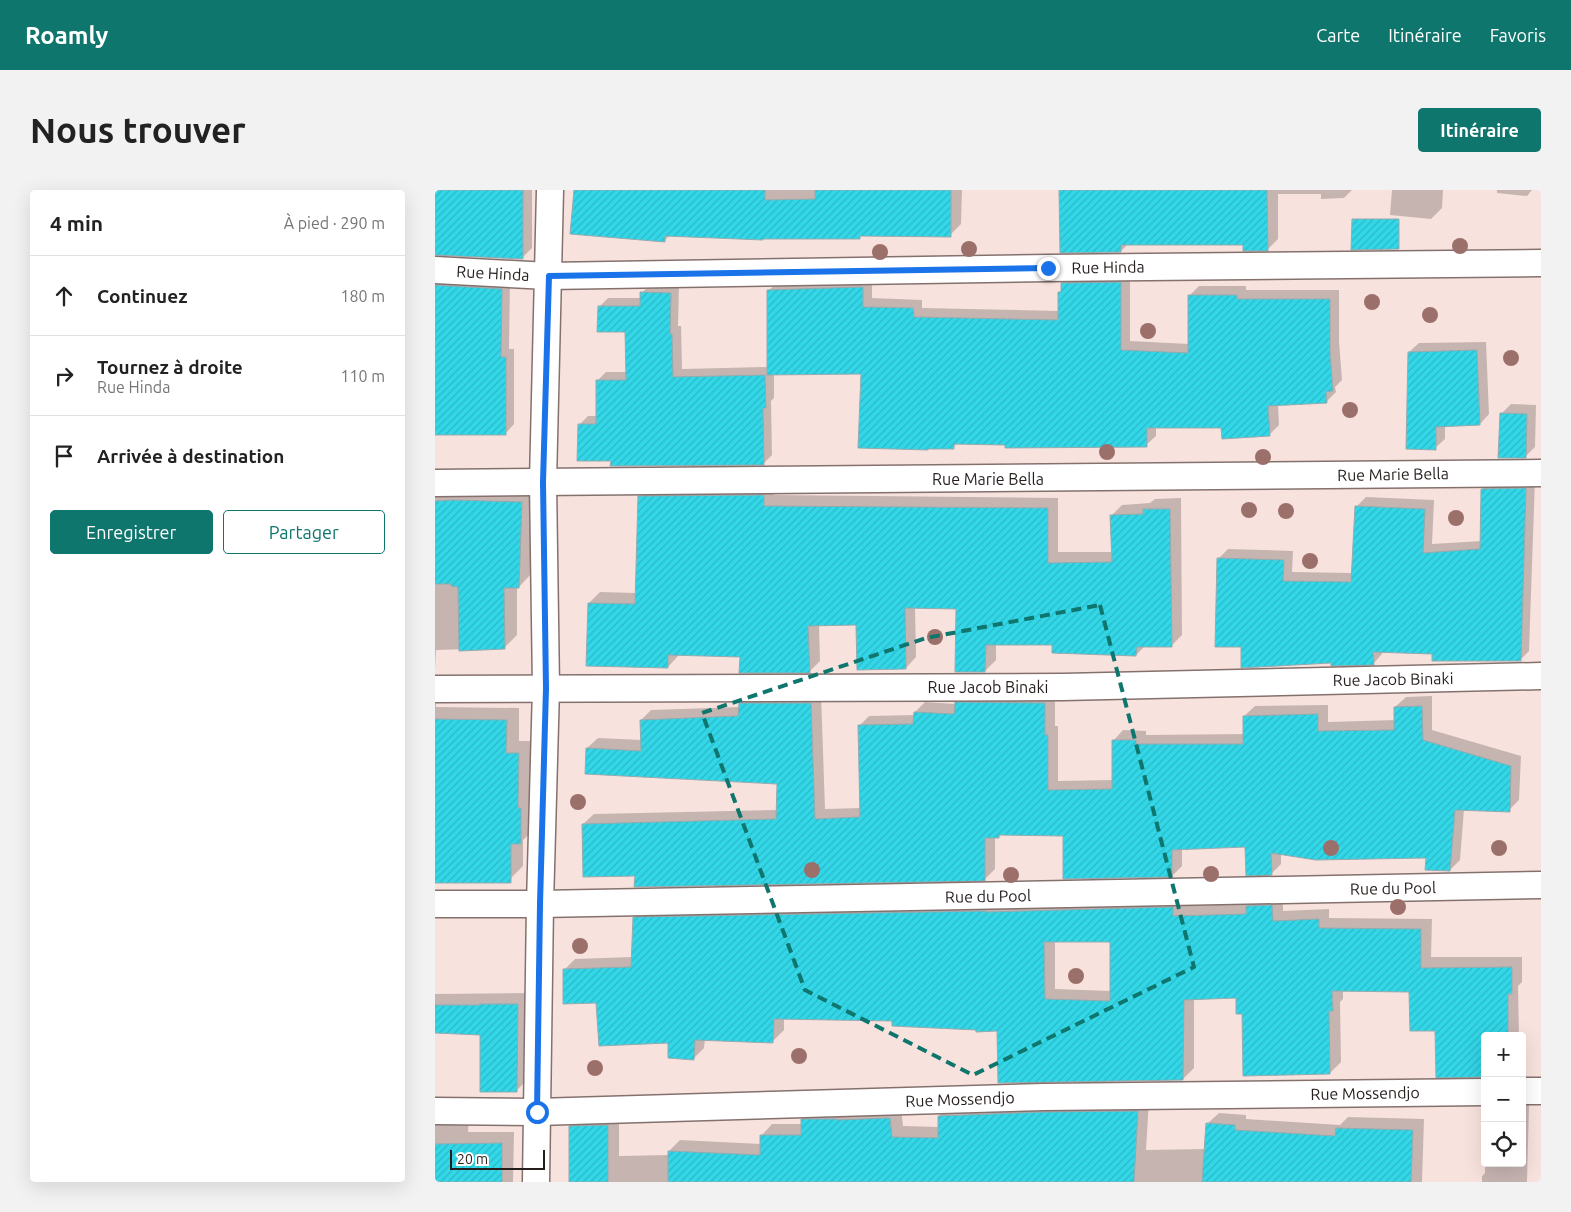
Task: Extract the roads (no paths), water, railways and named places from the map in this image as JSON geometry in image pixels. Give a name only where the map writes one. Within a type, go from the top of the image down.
[{"type":"street","points":[[537,1182],[540,904],[546,688],[543,482],[550,190]]},
{"type":"street","name":"Rue Hinda","points":[[435,270],[549,276],[1028,268],[1541,263]]},
{"type":"street","name":"Rue Marie Bella","points":[[435,483],[1541,473]]},
{"type":"street","name":"Rue Jacob Binaki","points":[[435,689],[1063,687],[1541,676]]},
{"type":"street","name":"Rue du Pool","points":[[435,904],[540,904],[1541,885]]},
{"type":"street","points":[[1526,1091],[1541,1091]]},
{"type":"street","name":"Rue Mossendjo","points":[[435,1111],[537,1112],[1044,1097],[1481,1092]]}]
